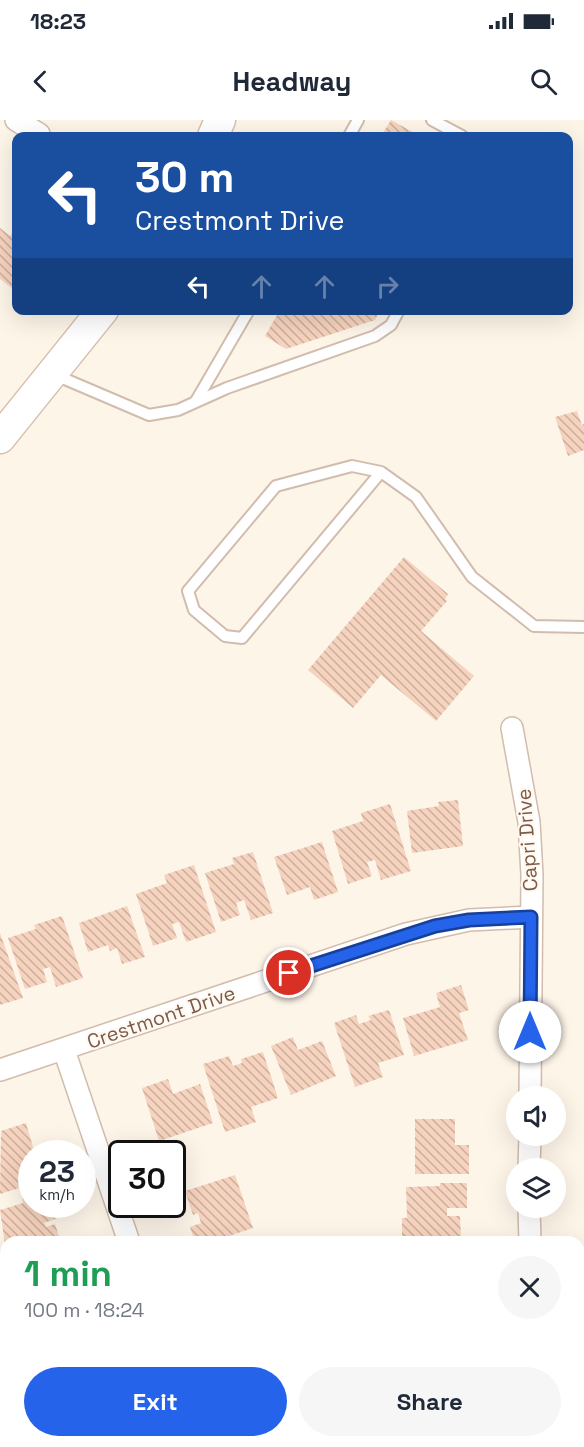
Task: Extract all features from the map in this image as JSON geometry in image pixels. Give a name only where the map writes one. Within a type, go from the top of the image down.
[{"type":"main road","points":[[0,438],[99,315]]},
{"type":"street","points":[[16,120],[36,132]]},
{"type":"street","name":"Capri Drive","points":[[512,728],[529,822],[530,1086]]},
{"type":"street","name":"Crestmont Drive","points":[[0,1070],[406,934],[469,920],[531,917]]},
{"type":"street","points":[[64,1050],[127,1236]]},
{"type":"street","points":[[529,1218],[530,1236]]},
{"type":"lane","points":[[432,120],[454,132]]},
{"type":"lane","points":[[196,402],[246,315]]},
{"type":"lane","points":[[53,374],[148,415],[178,410],[227,388],[375,336],[391,325],[396,315]]},
{"type":"lane","points":[[381,472],[242,638],[225,636],[194,609],[188,591],[276,486],[352,466],[381,472],[416,497],[472,577],[534,626],[584,627]]},
{"type":"building","points":[[391,120],[413,132],[384,132]]},
{"type":"building","points":[[0,228],[10,236],[12,233],[12,288],[0,279]]},
{"type":"building","points":[[277,315],[378,315],[375,320],[286,349],[265,336]]},
{"type":"building","points":[[577,411],[582,425],[584,424],[584,450],[568,456],[555,417]]},
{"type":"building","points":[[404,557],[448,594],[445,599],[447,601],[421,631],[474,676],[436,721],[381,675],[353,708],[308,670]]},
{"type":"building","points":[[458,800],[463,846],[412,853],[407,811],[439,806],[438,802]]},
{"type":"building","points":[[390,804],[411,871],[381,880],[375,860],[367,862],[372,876],[348,884],[332,831],[363,821],[361,813]]},
{"type":"building","points":[[322,842],[338,892],[314,900],[310,887],[287,895],[274,857]]},
{"type":"building","points":[[253,852],[273,913],[251,920],[244,900],[236,903],[240,915],[221,922],[205,873],[234,864],[232,858]]},
{"type":"building","points":[[194,865],[216,932],[186,942],[179,922],[172,924],[177,938],[153,946],[136,894],[167,883],[164,875]]},
{"type":"building","points":[[127,906],[145,957],[122,964],[117,948],[110,951],[108,945],[88,952],[79,923]]},
{"type":"building","points":[[62,916],[83,978],[56,987],[50,967],[43,969],[47,982],[25,989],[8,938],[36,929],[34,925]]},
{"type":"building","points":[[0,933],[23,998],[0,1005]]},
{"type":"building","points":[[461,985],[469,1010],[459,1013],[468,1040],[414,1056],[403,1018],[440,1007],[436,993]]},
{"type":"building","points":[[389,1010],[404,1055],[378,1063],[383,1077],[355,1087],[334,1023],[356,1015],[359,1024],[371,1020],[368,1016]]},
{"type":"building","points":[[293,1037],[298,1050],[322,1041],[336,1076],[291,1095],[271,1046]]},
{"type":"building","points":[[263,1052],[278,1098],[251,1107],[256,1122],[225,1132],[203,1064],[229,1056],[233,1066],[242,1063],[241,1059]]},
{"type":"building","points":[[168,1079],[173,1094],[200,1084],[213,1123],[159,1140],[142,1088]]},
{"type":"building","points":[[415,1119],[455,1119],[455,1145],[469,1145],[469,1174],[415,1174]]},
{"type":"building","points":[[26,1123],[31,1140],[18,1140],[18,1188],[0,1194],[1,1131]]},
{"type":"building","points":[[235,1175],[253,1228],[229,1236],[193,1236],[190,1227],[201,1223],[198,1213],[193,1215],[186,1191]]},
{"type":"building","points":[[440,1183],[467,1183],[467,1208],[447,1208],[447,1216],[460,1216],[461,1236],[402,1236],[402,1218],[407,1218],[406,1187],[440,1186]]},
{"type":"building","points":[[18,1205],[18,1218],[58,1218],[44,1223],[46,1227],[55,1224],[59,1236],[4,1236],[0,1210]]},
{"type":"route","points":[[289,973],[379,942],[435,926],[469,920],[531,917],[530,1032]]}]
